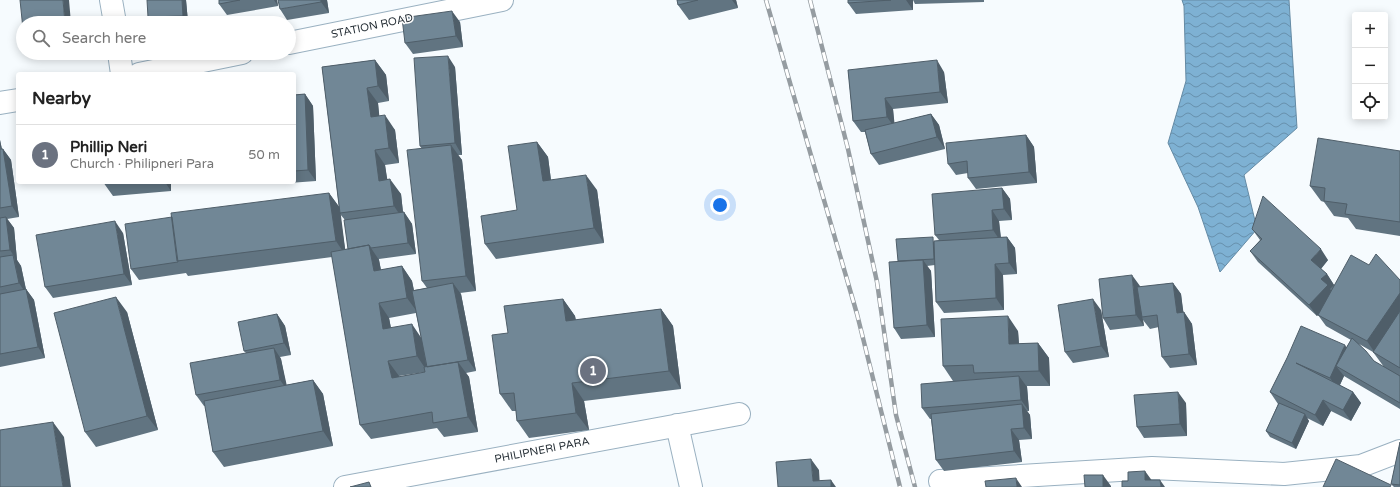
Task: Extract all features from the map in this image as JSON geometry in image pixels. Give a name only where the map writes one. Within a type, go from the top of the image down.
[{"type":"street","points":[[111,0],[114,16]]},
{"type":"street","name":"STATION ROAD","points":[[296,42],[502,0]]},
{"type":"street","points":[[120,60],[122,72]]},
{"type":"street","points":[[149,72],[208,60]]},
{"type":"street","points":[[0,104],[16,100]]},
{"type":"street","name":"PHILIPNERI PARA","points":[[345,487],[739,414]]},
{"type":"street","points":[[677,425],[691,487]]},
{"type":"street","points":[[940,481],[1152,468],[1284,474],[1361,466],[1400,451]]},
{"type":"water","points":[[1182,0],[1289,0],[1297,128],[1244,175],[1257,229],[1220,272],[1198,207],[1168,143],[1186,81],[1184,6]]},
{"type":"building","points":[[20,0],[63,0],[64,16],[22,16]]},
{"type":"building","points":[[147,0],[182,0],[183,16],[148,16]]},
{"type":"building","points":[[219,0],[240,0],[219,4]]},
{"type":"building","points":[[278,0],[321,0],[321,2],[280,9]]},
{"type":"building","points":[[677,0],[698,0],[678,5]]},
{"type":"building","points":[[848,0],[891,0],[848,3]]},
{"type":"building","points":[[452,11],[456,36],[405,43],[402,18]]},
{"type":"building","points":[[448,56],[455,143],[420,146],[414,58]]},
{"type":"building","points":[[375,60],[378,86],[367,88],[371,117],[385,115],[389,148],[375,150],[379,181],[390,179],[394,206],[340,213],[322,67]]},
{"type":"building","points":[[937,60],[940,92],[885,98],[887,117],[853,121],[848,70]]},
{"type":"building","points":[[305,94],[308,170],[296,171],[296,95]]},
{"type":"building","points":[[931,114],[937,137],[871,154],[865,130]]},
{"type":"building","points":[[1026,135],[1029,172],[968,178],[967,161],[948,164],[946,143]]},
{"type":"building","points":[[1318,138],[1400,151],[1400,222],[1345,214],[1347,204],[1324,201],[1325,188],[1310,186]]},
{"type":"building","points":[[537,142],[543,181],[586,175],[594,228],[485,244],[481,216],[517,210],[508,146]]},
{"type":"building","points":[[451,145],[466,276],[422,281],[407,150]]},
{"type":"building","points":[[0,149],[3,149],[12,206],[0,208]]},
{"type":"building","points":[[1002,188],[1004,209],[992,210],[993,230],[935,235],[932,194]]},
{"type":"building","points":[[329,193],[336,241],[177,261],[171,213]]},
{"type":"building","points":[[1263,196],[1321,249],[1311,260],[1327,274],[1321,279],[1328,285],[1309,305],[1250,251],[1262,239],[1252,229]]},
{"type":"building","points":[[404,212],[408,243],[371,248],[369,245],[348,249],[344,220]]},
{"type":"building","points":[[6,217],[10,250],[0,251],[0,218]]},
{"type":"building","points":[[172,217],[178,262],[131,269],[125,224]]},
{"type":"building","points":[[115,221],[124,274],[45,287],[36,235]]},
{"type":"building","points":[[933,237],[934,259],[898,261],[896,239]]},
{"type":"building","points":[[1007,237],[1009,263],[995,264],[996,298],[936,302],[934,241]]},
{"type":"building","points":[[369,245],[374,271],[402,266],[407,298],[379,303],[383,329],[412,324],[417,356],[388,361],[392,378],[425,372],[424,367],[458,362],[468,417],[433,423],[432,412],[360,425],[331,252]]},
{"type":"building","points":[[1376,254],[1400,280],[1400,293],[1367,341],[1318,315],[1351,255],[1369,265]]},
{"type":"building","points":[[13,255],[19,283],[0,287],[0,257]]},
{"type":"building","points":[[923,260],[927,325],[894,328],[889,262]]},
{"type":"building","points":[[1132,275],[1136,315],[1103,318],[1099,279]]},
{"type":"building","points":[[453,283],[468,360],[427,367],[412,291]]},
{"type":"building","points":[[1173,283],[1177,313],[1184,312],[1189,354],[1162,357],[1157,315],[1142,317],[1137,287]]},
{"type":"building","points":[[26,289],[38,347],[0,354],[0,294]]},
{"type":"building","points":[[116,297],[147,416],[85,432],[54,313]]},
{"type":"building","points":[[563,299],[566,321],[661,309],[669,371],[572,383],[576,413],[517,421],[514,393],[500,394],[492,335],[508,333],[504,306]]},
{"type":"building","points":[[1093,299],[1101,346],[1065,352],[1058,305]]},
{"type":"building","points":[[1400,311],[1400,368],[1373,352]]},
{"type":"building","points":[[277,314],[284,343],[244,351],[238,322]]},
{"type":"building","points":[[1008,316],[1009,344],[1038,343],[1039,371],[974,373],[973,365],[943,366],[941,319]]},
{"type":"building","points":[[1301,326],[1345,345],[1330,378],[1296,363],[1353,392],[1343,410],[1323,400],[1315,415],[1270,392]]},
{"type":"building","points":[[1352,338],[1374,361],[1400,376],[1400,403],[1336,366]]},
{"type":"building","points":[[274,348],[280,380],[196,395],[190,363]]},
{"type":"building","points":[[1019,376],[1021,400],[922,408],[921,384]]},
{"type":"building","points":[[313,380],[323,431],[213,452],[204,401]]},
{"type":"building","points":[[1178,392],[1180,424],[1137,427],[1134,395]]},
{"type":"building","points":[[1279,403],[1305,414],[1292,443],[1266,431]]},
{"type":"building","points":[[1022,404],[1024,428],[1011,429],[1014,451],[936,460],[931,414]]},
{"type":"building","points":[[53,422],[63,487],[0,487],[0,430]]},
{"type":"building","points":[[1400,442],[1400,485],[1391,484]]},
{"type":"building","points":[[811,459],[813,481],[831,480],[831,487],[778,487],[776,462]]},
{"type":"building","points":[[1336,459],[1391,485],[1390,487],[1323,487]]},
{"type":"building","points":[[1145,471],[1145,480],[1160,480],[1161,487],[1122,487],[1122,481],[1128,481],[1128,472]]},
{"type":"building","points":[[1084,475],[1103,475],[1103,487],[1085,487]]},
{"type":"building","points":[[1016,478],[1017,487],[986,487],[985,481]]},
{"type":"building","points":[[369,482],[371,487],[350,487]]},
{"type":"railway","points":[[766,0],[857,314],[900,487]]},
{"type":"railway","points":[[810,0],[848,149],[877,282],[896,415],[915,487]]},
{"type":"place","name":"Phillip Neri","points":[[593,371]]}]
